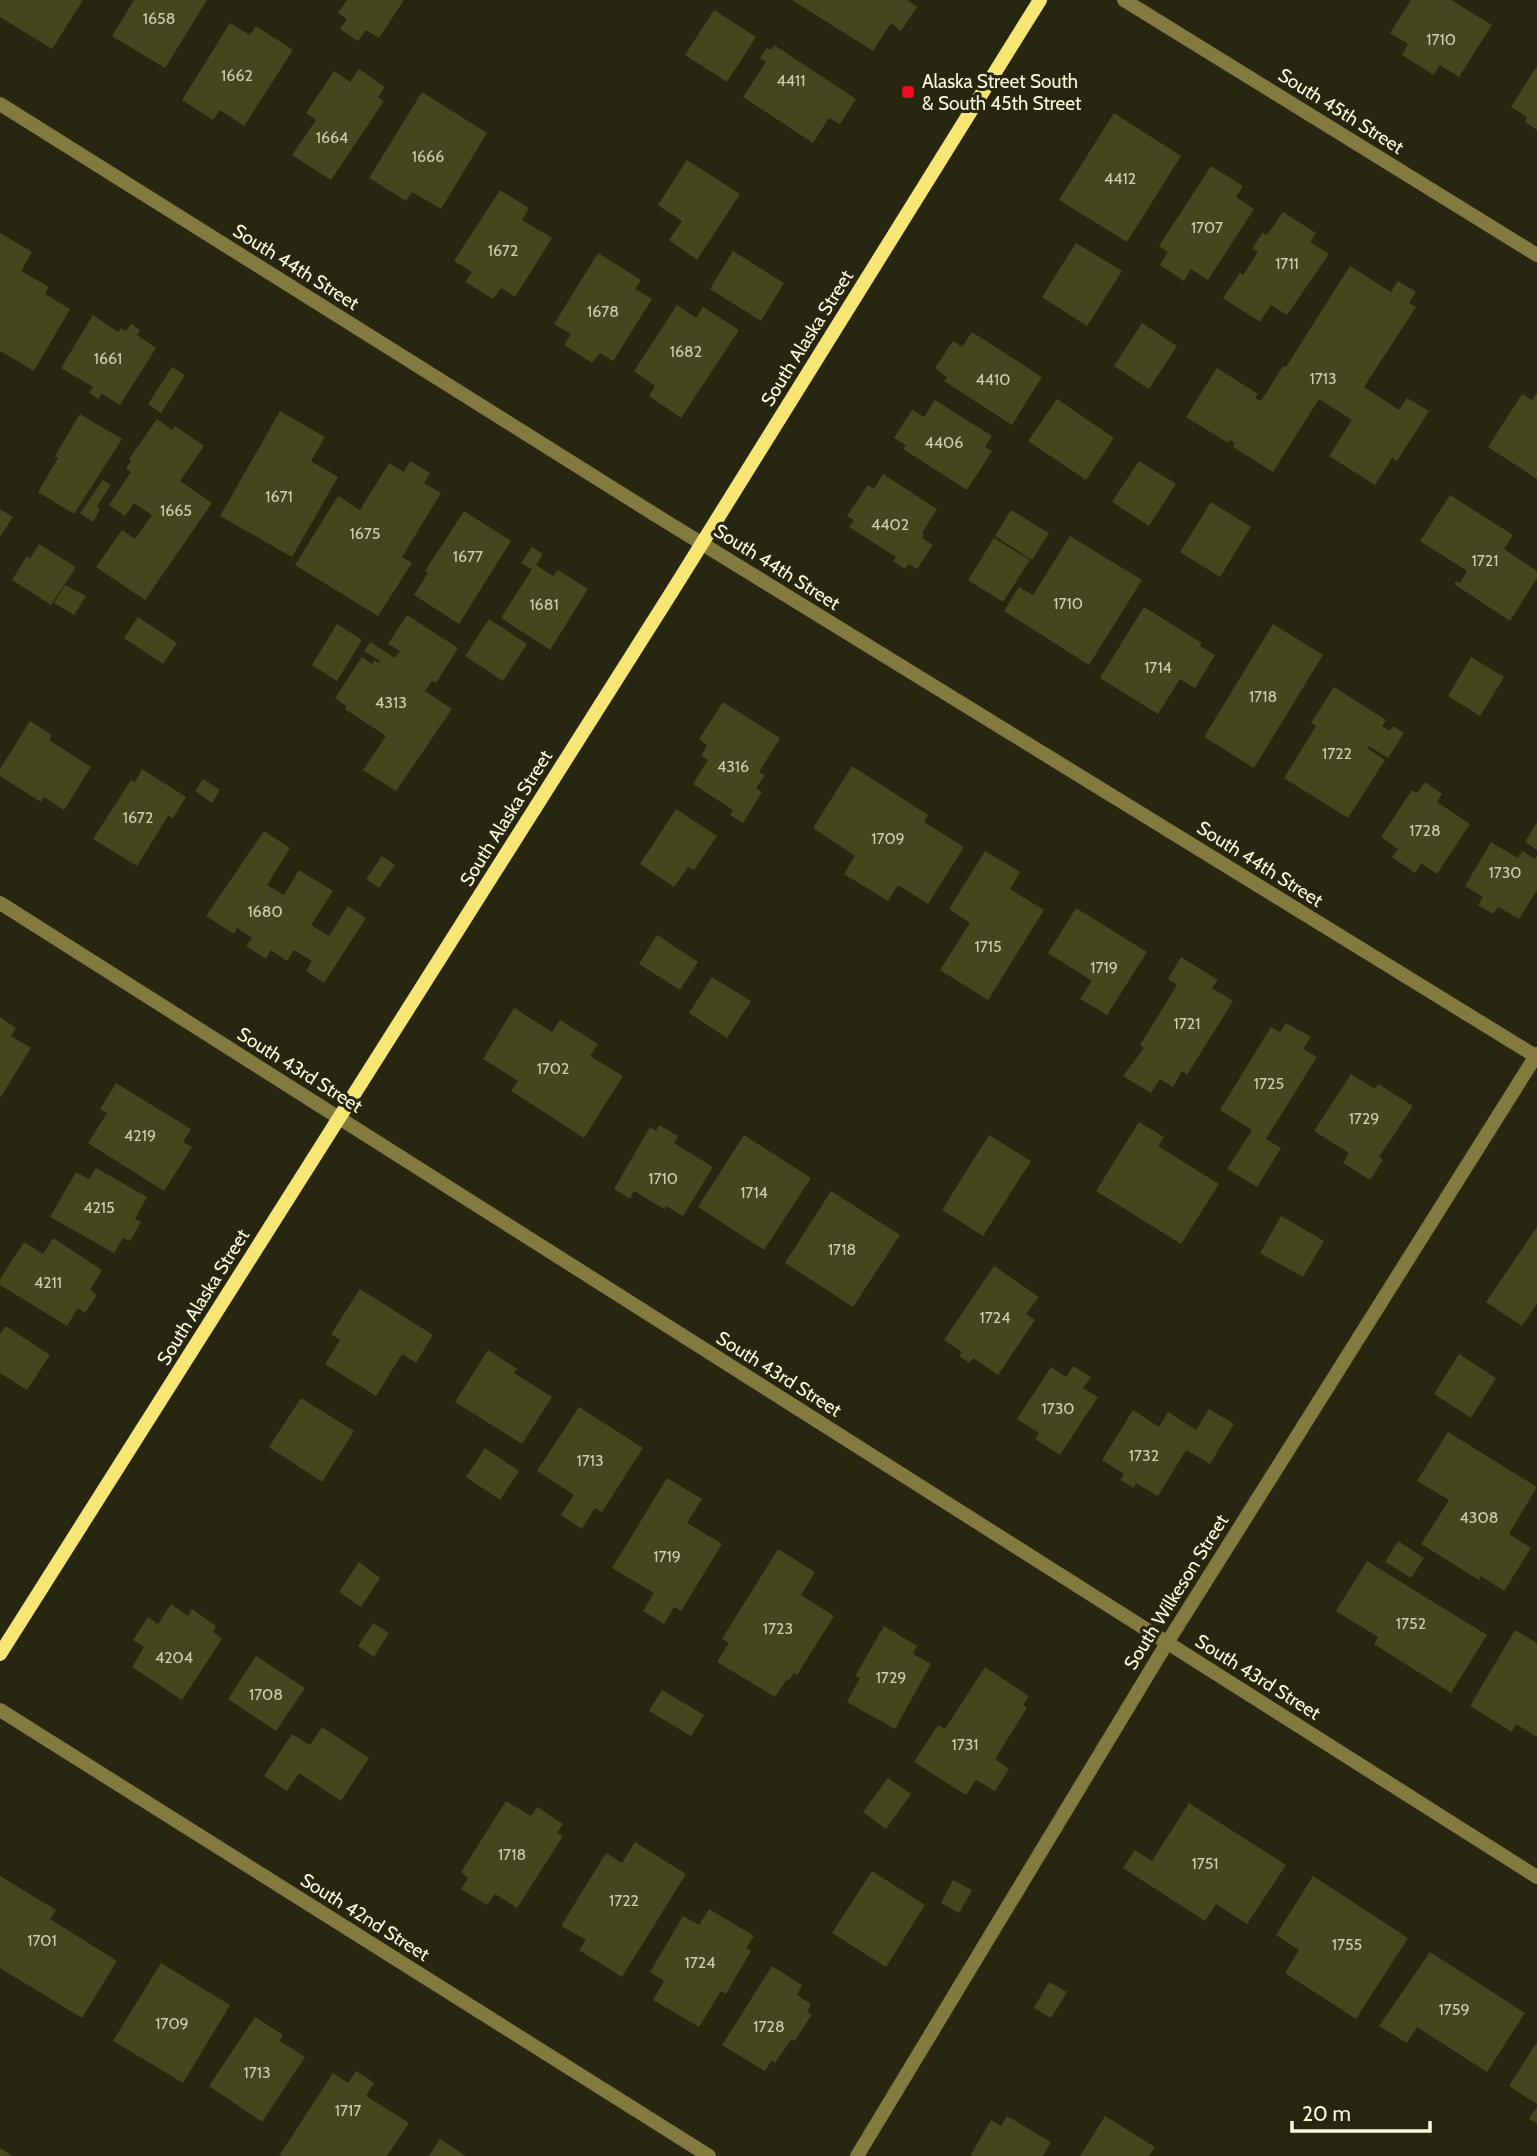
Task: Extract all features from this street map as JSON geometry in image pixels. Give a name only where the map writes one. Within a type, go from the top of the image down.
[{"type":"street","name":"South Alaska Street","points":[[0,1654],[702,544],[1040,0]]},
{"type":"street","name":"South 45th Street","points":[[1124,0],[1537,255]]},
{"type":"street","name":"South 44th Street","points":[[0,104],[702,544],[1537,1056]]},
{"type":"street","name":"South 43rd Street","points":[[0,903],[1537,1877]]},
{"type":"street","name":"South Wilkeson Street","points":[[858,2156],[1167,1643],[1537,1056]]},
{"type":"street","name":"South 42nd Street","points":[[0,1710],[709,2156]]},
{"type":"building","points":[[0,0],[83,0],[52,49],[0,17]]},
{"type":"building","points":[[134,0],[207,0],[165,68],[112,36]]},
{"type":"building","points":[[347,0],[404,0],[379,38],[366,30],[358,41],[340,29],[347,19],[338,13]]},
{"type":"building","points":[[792,0],[907,0],[917,7],[901,31],[891,23],[873,51]]},
{"type":"building","points":[[1411,0],[1451,0],[1492,25],[1459,77],[1440,65],[1434,75],[1402,55],[1408,44],[1390,33]]},
{"type":"building","points":[[714,10],[756,37],[727,82],[685,55]]},
{"type":"building","points":[[230,23],[250,35],[256,26],[293,50],[244,126],[220,110],[213,120],[182,100]]},
{"type":"building","points":[[774,45],[856,99],[840,124],[829,118],[813,143],[743,97],[766,62],[760,58],[767,48],[771,50]]},
{"type":"building","points":[[1537,66],[1537,130],[1525,122],[1527,117],[1511,107]]},
{"type":"building","points":[[359,69],[385,87],[378,97],[384,101],[331,180],[292,155],[316,120],[306,113],[334,71],[350,82]]},
{"type":"building","points":[[422,92],[487,133],[441,209],[412,192],[406,201],[369,178]]},
{"type":"building","points":[[1114,113],[1181,156],[1127,242],[1059,200]]},
{"type":"building","points":[[687,160],[740,194],[697,260],[669,240],[682,221],[658,205]]},
{"type":"building","points":[[1211,166],[1243,186],[1236,197],[1254,209],[1208,280],[1191,269],[1184,281],[1160,265],[1168,252],[1159,246]]},
{"type":"building","points":[[500,190],[529,208],[522,220],[552,238],[515,297],[501,288],[493,299],[465,282],[472,272],[454,261]]},
{"type":"building","points":[[1283,212],[1316,233],[1310,242],[1329,254],[1287,315],[1271,305],[1260,322],[1223,298],[1258,252],[1252,249],[1262,233],[1267,235]]},
{"type":"building","points":[[0,233],[32,252],[21,271],[49,287],[45,294],[70,309],[34,371],[0,351]]},
{"type":"building","points":[[1076,243],[1122,271],[1087,326],[1042,297]]},
{"type":"building","points":[[733,251],[784,283],[761,321],[710,289]]},
{"type":"building","points":[[598,253],[641,280],[635,289],[652,299],[613,361],[600,353],[592,363],[564,345],[571,334],[554,324]]},
{"type":"building","points":[[1350,266],[1391,292],[1398,281],[1416,292],[1409,303],[1416,307],[1364,387],[1399,410],[1407,398],[1429,411],[1397,461],[1392,458],[1375,485],[1329,456],[1352,420],[1319,399],[1273,472],[1233,447],[1235,443],[1230,440],[1228,443],[1186,417],[1217,368],[1258,394],[1255,398],[1261,401],[1283,366],[1286,367]]},
{"type":"building","points":[[677,305],[696,318],[703,307],[739,330],[681,418],[649,396],[655,386],[634,371]]},
{"type":"building","points":[[93,315],[118,332],[121,328],[126,331],[131,324],[140,330],[137,335],[156,348],[120,405],[102,394],[98,399],[89,393],[93,387],[61,368]]},
{"type":"building","points":[[1142,323],[1177,346],[1149,389],[1114,366]]},
{"type":"building","points":[[972,332],[1042,377],[1012,425],[944,381],[947,377],[935,368],[953,341],[962,347]]},
{"type":"building","points":[[172,367],[185,375],[161,413],[148,404]]},
{"type":"building","points":[[1537,393],[1537,479],[1488,447],[1522,394],[1532,400]]},
{"type":"building","points":[[1057,399],[1114,438],[1086,480],[1028,441]]},
{"type":"building","points":[[935,400],[992,436],[985,447],[992,451],[967,490],[903,449],[906,445],[894,438],[912,410],[924,417]]},
{"type":"building","points":[[280,411],[325,437],[311,461],[338,477],[292,557],[220,516]]},
{"type":"building","points":[[80,414],[122,439],[74,514],[38,492]]},
{"type":"building","points":[[157,419],[172,430],[175,426],[204,446],[180,481],[212,503],[145,600],[96,567],[122,530],[135,539],[152,515],[134,503],[125,516],[109,505],[131,472],[126,468],[131,461],[129,459]]},
{"type":"building","points":[[410,461],[430,473],[424,483],[441,493],[402,557],[412,563],[378,616],[295,565],[338,496],[360,510],[389,463],[404,472]]},
{"type":"building","points":[[1139,461],[1176,484],[1149,526],[1112,502]]},
{"type":"building","points":[[883,474],[937,509],[922,533],[922,538],[933,545],[917,569],[909,564],[905,569],[893,561],[896,557],[849,527],[854,520],[847,516],[868,485],[874,489]]},
{"type":"building","points":[[103,480],[111,485],[97,506],[100,509],[93,522],[80,513]]},
{"type":"building","points":[[1450,495],[1513,535],[1504,549],[1537,571],[1537,578],[1510,621],[1454,584],[1457,581],[1460,583],[1467,571],[1420,541]]},
{"type":"building","points":[[1211,502],[1251,527],[1220,577],[1180,552]]},
{"type":"building","points":[[0,509],[13,517],[0,537]]},
{"type":"building","points":[[1011,510],[1049,533],[1032,560],[995,536]]},
{"type":"building","points":[[464,511],[511,541],[459,624],[414,595],[428,573],[425,571]]},
{"type":"building","points":[[1070,536],[1142,580],[1089,665],[1004,611],[1019,587],[1033,595]]},
{"type":"building","points":[[994,538],[1030,560],[1003,602],[968,580]]},
{"type":"building","points":[[39,544],[76,567],[51,605],[12,580],[27,556],[30,559]]},
{"type":"building","points":[[532,547],[543,554],[536,565],[553,576],[558,570],[588,589],[550,650],[501,618],[532,569],[521,563]]},
{"type":"building","points":[[65,585],[86,596],[74,615],[54,603]]},
{"type":"building","points":[[1144,607],[1202,643],[1200,646],[1215,655],[1195,688],[1180,679],[1158,714],[1100,678]]},
{"type":"building","points":[[407,615],[458,648],[436,683],[432,681],[425,691],[452,709],[396,791],[363,770],[386,736],[345,709],[346,706],[335,698],[362,657],[372,664],[374,660],[379,663],[380,661],[364,651],[370,642],[395,658],[400,651],[388,644]]},
{"type":"building","points":[[138,617],[177,643],[163,664],[124,638]]},
{"type":"building","points":[[489,619],[527,644],[503,681],[465,656]]},
{"type":"building","points":[[337,624],[362,640],[337,681],[312,665]]},
{"type":"building","points":[[1273,624],[1323,655],[1254,768],[1204,737]]},
{"type":"building","points":[[1471,657],[1504,677],[1480,716],[1448,696]]},
{"type":"building","points":[[1334,687],[1386,720],[1382,726],[1390,731],[1393,726],[1404,733],[1388,758],[1369,746],[1367,748],[1385,760],[1348,818],[1284,778],[1316,726],[1311,723]]},
{"type":"building","points":[[723,702],[780,738],[759,772],[765,775],[756,788],[762,792],[743,823],[730,815],[733,810],[693,784],[708,760],[701,756],[707,745],[699,739]]},
{"type":"building","points":[[30,721],[52,735],[49,740],[91,767],[64,810],[44,797],[41,802],[0,776],[0,769]]},
{"type":"building","points":[[852,766],[928,815],[924,822],[964,847],[928,904],[898,885],[888,901],[844,874],[855,856],[813,828]]},
{"type":"building","points":[[142,769],[186,797],[173,818],[168,816],[137,866],[93,839],[131,780],[135,782]]},
{"type":"building","points":[[203,779],[220,790],[212,803],[195,791]]},
{"type":"building","points":[[1425,782],[1442,794],[1437,802],[1470,824],[1437,874],[1421,863],[1415,873],[1392,857],[1398,849],[1381,837],[1412,790],[1417,793]]},
{"type":"building","points":[[676,809],[717,836],[694,870],[688,867],[674,887],[640,864]]},
{"type":"building","points":[[1537,822],[1537,850],[1525,842]]},
{"type":"building","points":[[264,831],[290,848],[267,885],[284,895],[299,870],[333,891],[311,925],[329,936],[348,906],[366,918],[324,983],[306,971],[312,961],[294,950],[287,961],[271,950],[266,959],[246,946],[252,938],[237,928],[234,934],[206,916]]},
{"type":"building","points":[[1491,842],[1518,858],[1522,851],[1535,859],[1537,856],[1537,890],[1519,919],[1498,907],[1493,914],[1478,905],[1483,897],[1465,886]]},
{"type":"building","points":[[985,851],[1020,872],[1010,889],[1044,910],[988,1000],[940,970],[970,923],[949,909]]},
{"type":"building","points":[[382,856],[395,865],[379,888],[366,879]]},
{"type":"building","points":[[1076,908],[1147,952],[1107,1015],[1080,999],[1092,981],[1048,953]]},
{"type":"building","points":[[657,935],[698,962],[680,990],[639,964]]},
{"type":"building","points":[[1181,957],[1218,980],[1212,988],[1233,1001],[1187,1075],[1182,1071],[1173,1087],[1160,1079],[1151,1093],[1123,1076],[1144,1048],[1140,1045],[1177,985],[1168,979]]},
{"type":"building","points":[[712,977],[751,1001],[727,1038],[689,1013]]},
{"type":"building","points":[[514,1008],[552,1032],[560,1020],[598,1044],[590,1056],[623,1076],[584,1138],[511,1091],[518,1081],[483,1059]]},
{"type":"building","points":[[0,1017],[16,1028],[11,1036],[31,1048],[0,1098]]},
{"type":"building","points":[[1286,1023],[1311,1037],[1303,1049],[1317,1057],[1266,1139],[1281,1148],[1257,1187],[1227,1169],[1252,1130],[1220,1110],[1271,1027],[1280,1032]]},
{"type":"building","points":[[1351,1074],[1375,1089],[1378,1084],[1413,1106],[1379,1157],[1383,1160],[1370,1180],[1343,1163],[1349,1153],[1314,1131]]},
{"type":"building","points":[[116,1083],[191,1129],[183,1142],[192,1147],[164,1191],[88,1143],[107,1113],[100,1109]]},
{"type":"building","points":[[1139,1122],[1164,1137],[1158,1146],[1219,1184],[1181,1244],[1096,1191]]},
{"type":"building","points":[[659,1125],[678,1136],[674,1143],[713,1167],[683,1216],[666,1206],[664,1209],[634,1191],[630,1199],[614,1189],[650,1127],[656,1131]]},
{"type":"building","points":[[744,1135],[811,1178],[764,1250],[698,1207]]},
{"type":"building","points":[[989,1135],[1031,1161],[983,1236],[942,1210]]},
{"type":"building","points":[[96,1168],[147,1197],[135,1219],[141,1222],[130,1241],[123,1238],[114,1253],[50,1217],[76,1172],[89,1179]]},
{"type":"building","points":[[831,1191],[900,1235],[853,1307],[785,1263]]},
{"type":"building","points":[[1281,1216],[1324,1241],[1303,1277],[1260,1253]]},
{"type":"building","points":[[1537,1227],[1537,1304],[1522,1326],[1486,1302]]},
{"type":"building","points":[[53,1238],[102,1270],[90,1290],[97,1295],[85,1313],[78,1308],[67,1326],[0,1285],[0,1279],[24,1242],[43,1254]]},
{"type":"building","points":[[994,1266],[1039,1297],[1026,1314],[1035,1320],[998,1375],[973,1358],[970,1363],[959,1356],[962,1352],[944,1340]]},
{"type":"building","points":[[360,1289],[433,1335],[416,1363],[402,1354],[376,1396],[325,1364],[340,1340],[331,1334]]},
{"type":"building","points":[[6,1326],[50,1355],[27,1390],[0,1373],[0,1334]]},
{"type":"building","points":[[488,1350],[517,1369],[514,1373],[552,1397],[522,1444],[455,1402]]},
{"type":"building","points":[[1459,1354],[1496,1378],[1471,1418],[1434,1394]]},
{"type":"building","points":[[1073,1366],[1091,1377],[1083,1388],[1098,1397],[1060,1455],[1035,1439],[1039,1433],[1017,1419],[1051,1367],[1066,1377]]},
{"type":"building","points":[[301,1398],[354,1431],[322,1482],[269,1447]]},
{"type":"building","points":[[579,1407],[643,1448],[602,1512],[595,1508],[582,1529],[561,1515],[574,1495],[537,1471]]},
{"type":"building","points":[[1209,1409],[1234,1424],[1210,1464],[1186,1450],[1158,1496],[1136,1483],[1134,1488],[1120,1480],[1124,1474],[1102,1460],[1133,1410],[1159,1427],[1168,1412],[1196,1430]]},
{"type":"building","points":[[1448,1432],[1537,1487],[1509,1534],[1531,1548],[1504,1591],[1481,1576],[1479,1580],[1421,1544],[1449,1500],[1417,1481]]},
{"type":"building","points":[[485,1448],[519,1471],[500,1500],[466,1477]]},
{"type":"building","points":[[667,1478],[702,1499],[687,1523],[722,1544],[681,1611],[674,1607],[664,1624],[643,1611],[654,1593],[612,1568]]},
{"type":"building","points":[[1398,1541],[1424,1558],[1411,1578],[1385,1562]]},
{"type":"building","points":[[778,1549],[815,1572],[801,1595],[834,1616],[797,1675],[794,1673],[787,1679],[775,1697],[717,1662],[729,1643],[722,1639]]},
{"type":"building","points":[[1367,1561],[1487,1635],[1451,1693],[1374,1644],[1378,1637],[1336,1611]]},
{"type":"building","points":[[359,1562],[380,1578],[361,1607],[339,1592]]},
{"type":"building","points":[[171,1604],[188,1616],[192,1609],[216,1626],[213,1632],[222,1639],[182,1700],[132,1667],[144,1647],[133,1640],[148,1617],[158,1624]]},
{"type":"building","points":[[373,1623],[389,1633],[374,1657],[358,1646]]},
{"type":"building","points":[[884,1626],[917,1646],[913,1654],[931,1664],[895,1729],[847,1702],[860,1678],[855,1676]]},
{"type":"building","points":[[1515,1630],[1537,1643],[1537,1737],[1516,1724],[1512,1732],[1470,1706]]},
{"type":"building","points":[[256,1656],[305,1688],[276,1731],[228,1699]]},
{"type":"building","points":[[985,1667],[1029,1696],[1023,1705],[1027,1708],[995,1759],[1009,1769],[995,1791],[976,1780],[966,1795],[914,1762],[938,1725],[945,1729]]},
{"type":"building","points":[[662,1690],[704,1715],[691,1736],[649,1711]]},
{"type":"building","points":[[322,1727],[369,1758],[341,1801],[299,1773],[287,1791],[264,1776],[292,1734],[310,1745]]},
{"type":"building","points":[[888,1778],[911,1794],[886,1829],[863,1812]]},
{"type":"building","points":[[506,1801],[531,1816],[537,1807],[563,1824],[557,1833],[563,1836],[517,1908],[495,1894],[487,1905],[461,1889],[468,1878],[461,1872]]},
{"type":"building","points":[[1189,1803],[1286,1865],[1247,1924],[1216,1904],[1205,1921],[1123,1868],[1135,1850],[1152,1861]]},
{"type":"building","points":[[635,1842],[686,1874],[622,1977],[579,1950],[586,1940],[561,1926],[606,1853],[622,1863]]},
{"type":"building","points":[[872,1871],[925,1905],[886,1967],[832,1933]]},
{"type":"building","points":[[0,1876],[56,1910],[50,1919],[117,1961],[82,2018],[0,1968]]},
{"type":"building","points":[[1313,1876],[1408,1938],[1356,2019],[1285,1973],[1299,1950],[1276,1935]]},
{"type":"building","points":[[953,1880],[972,1890],[959,1913],[941,1903]]},
{"type":"building","points":[[709,1909],[754,1936],[746,1948],[751,1951],[726,1994],[721,1991],[699,2027],[653,2000],[664,1981],[650,1972],[683,1916],[699,1925]]},
{"type":"building","points":[[1430,1952],[1525,2013],[1487,2072],[1417,2027],[1407,2043],[1379,2026]]},
{"type":"building","points":[[161,1963],[230,2005],[183,2083],[113,2041]]},
{"type":"building","points":[[772,1966],[802,1985],[797,1995],[811,2004],[807,2012],[812,2014],[795,2041],[791,2039],[775,2063],[772,2060],[765,2071],[722,2045]]},
{"type":"building","points":[[1049,1982],[1067,1992],[1051,2018],[1034,2008]]},
{"type":"building","points":[[255,2017],[283,2035],[280,2041],[305,2057],[262,2122],[209,2086]]},
{"type":"building","points":[[1537,2042],[1537,2104],[1509,2086]]},
{"type":"building","points":[[356,2071],[374,2083],[366,2096],[409,2123],[387,2156],[279,2156],[333,2073],[348,2083]]},
{"type":"building","points":[[1537,2107],[1537,2123],[1529,2119]]},
{"type":"building","points":[[1007,2116],[1051,2142],[1043,2156],[970,2156],[991,2120],[1001,2126]]},
{"type":"building","points":[[1105,2116],[1155,2147],[1149,2156],[1080,2156]]},
{"type":"building","points":[[440,2139],[466,2156],[429,2156]]},
{"type":"building","points":[[0,2148],[13,2156],[0,2156]]},
{"type":"place","name":"Alaska Street South & South 45th Street","points":[[908,92]]}]
